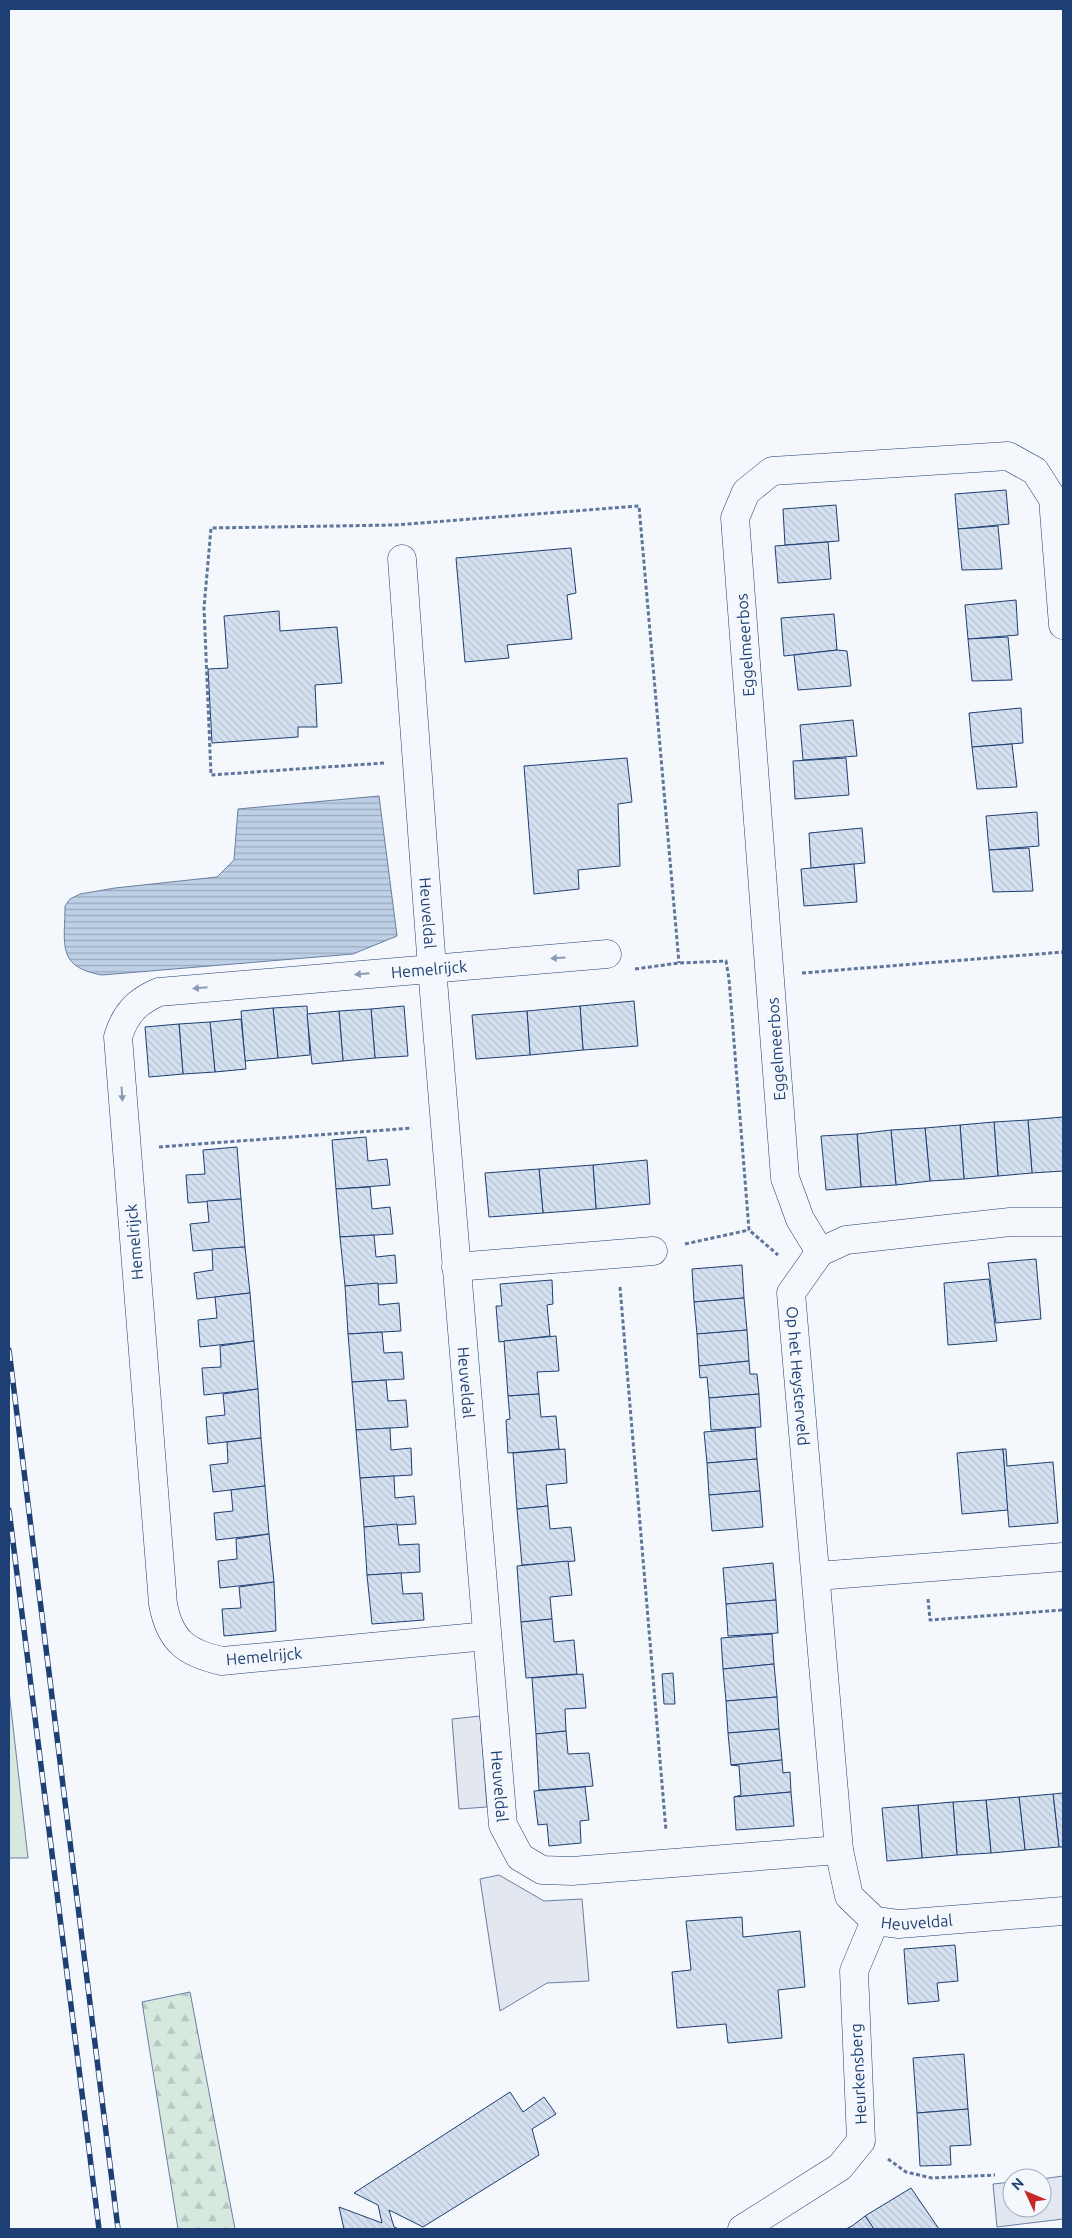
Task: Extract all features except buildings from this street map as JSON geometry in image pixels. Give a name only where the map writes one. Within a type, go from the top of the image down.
[{"type":"street","name":"Eggelmeerbos","points":[[820,1252],[800,1220],[785,1178],[736,518],[746,492],[772,471],[1008,456],[1035,471],[1052,499],[1063,625]]},
{"type":"street","name":"Heuveldal","points":[[402,559],[432,968],[503,1825],[520,1857],[542,1870],[572,1872],[839,1850],[849,1896],[875,1921],[899,1924],[1063,1911]]},
{"type":"street","name":"Hemelrijck","points":[[487,1636],[222,1661],[194,1652],[182,1645],[173,1635],[166,1623],[163,1604],[118,1037],[127,1015],[136,1004],[159,992],[607,954]]},
{"type":"street","name":"Op het Heysterveld","points":[[839,1850],[817,1576],[791,1292],[820,1252],[846,1240],[1010,1222],[1063,1222]]},
{"type":"street","points":[[456,1267],[653,1251]]},
{"type":"street","points":[[817,1576],[1063,1557]]},
{"type":"street","name":"Heurkensberg","points":[[742,2229],[840,2167],[861,2141],[854,1971],[875,1921]]},
{"type":"path","points":[[417,760],[210,775],[204,608],[212,528],[394,525],[639,506],[679,963]]},
{"type":"path","points":[[730,979],[1063,952]]},
{"type":"path","points":[[607,954],[629,970],[679,963],[726,961],[730,979],[749,1230],[802,1277]]},
{"type":"path","points":[[126,1150],[445,1125]]},
{"type":"path","points":[[653,1251],[749,1230]]},
{"type":"path","points":[[618,1254],[668,1865]]},
{"type":"path","points":[[925,1568],[930,1620],[1063,1610]]},
{"type":"path","points":[[861,2141],[906,2172],[932,2178],[995,2175]]},
{"type":"green space","points":[[9,1691],[28,1858],[9,1858]]},
{"type":"green space","points":[[190,1992],[235,2229],[178,2229],[142,2002]]},
{"type":"shaded area","points":[[480,1716],[487,1807],[459,1809],[452,1719]]},
{"type":"shaded area","points":[[499,1875],[544,1901],[582,1899],[589,1981],[547,1983],[500,2011],[480,1879]]},
{"type":"shaded area","points":[[1063,2176],[1063,2219],[997,2227],[993,2184],[1002,2183],[1002,2218],[1052,2218],[1052,2178]]},
{"type":"water","points":[[379,796],[397,936],[353,954],[102,975],[87,971],[70,960],[66,952],[64,932],[65,906],[70,899],[80,894],[115,888],[217,877],[234,860],[238,809]]},
{"type":"railway","points":[[9,1350],[118,2229]]},
{"type":"railway","points":[[9,1510],[99,2229]]}]
